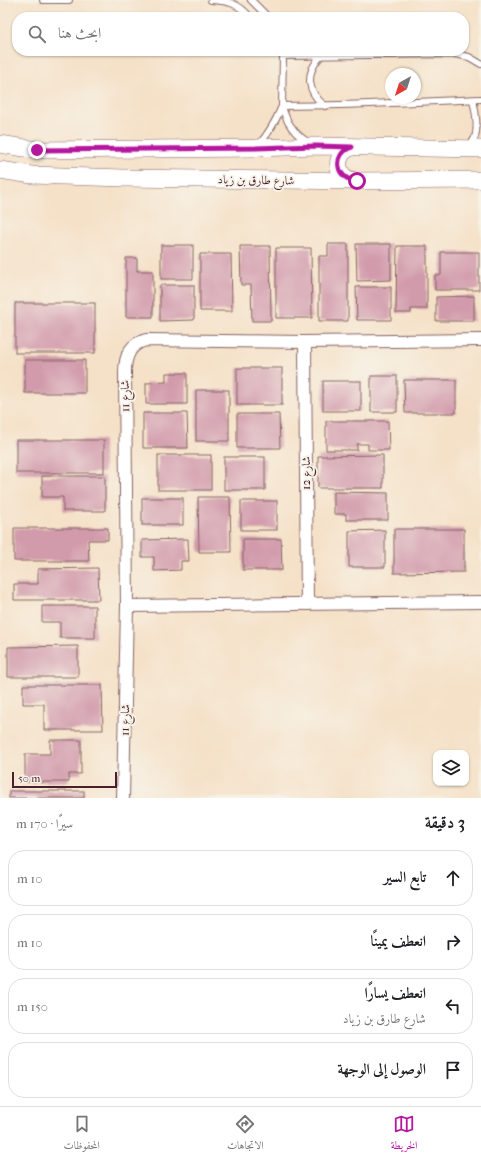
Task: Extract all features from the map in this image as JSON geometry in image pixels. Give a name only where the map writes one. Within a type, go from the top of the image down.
[{"type":"main road","points":[[0,144],[37,150],[316,146],[460,150],[481,149]]},
{"type":"main road","points":[[352,147],[342,153],[338,164],[345,178],[357,181]]},
{"type":"main road","name":"شارع طارق بن زياد","points":[[0,170],[32,175],[123,178],[357,181],[481,180]]},
{"type":"street","name":"شارع 11","points":[[123,798],[127,606],[124,372],[129,352],[135,344],[146,340],[305,342],[481,340]]},
{"type":"street","name":"شارع 12","points":[[305,342],[307,604]]},
{"type":"street","points":[[127,606],[481,602]]},
{"type":"lane","points":[[43,0],[69,0]]},
{"type":"lane","points":[[213,0],[232,3],[246,12]]},
{"type":"lane","points":[[251,0],[263,12]]},
{"type":"lane","points":[[282,56],[282,106],[284,114],[291,127],[302,139],[316,146]]},
{"type":"lane","points":[[321,56],[316,61],[312,69],[310,86],[318,101],[325,106]]},
{"type":"lane","points":[[464,56],[481,64]]},
{"type":"lane","points":[[282,106],[325,106],[481,99]]},
{"type":"lane","points":[[460,150],[472,144],[477,139],[479,129],[473,100]]},
{"type":"lane","points":[[256,148],[267,136],[282,106]]},
{"type":"building","points":[[328,244],[348,244],[348,321],[319,321],[319,256],[328,256]]},
{"type":"building","points":[[356,244],[391,244],[391,280],[357,281]]},
{"type":"building","points":[[161,245],[193,245],[193,279],[161,279]]},
{"type":"building","points":[[240,246],[270,246],[271,321],[252,321],[251,285],[241,285]]},
{"type":"building","points":[[397,246],[427,246],[427,309],[411,309],[411,313],[396,313]]},
{"type":"building","points":[[276,248],[311,248],[312,318],[276,318]]},
{"type":"building","points":[[441,252],[479,252],[479,290],[435,290],[435,275],[441,275]]},
{"type":"building","points":[[200,254],[231,254],[232,311],[200,311]]},
{"type":"building","points":[[126,258],[137,258],[137,271],[153,271],[153,317],[126,317]]},
{"type":"building","points":[[160,285],[194,285],[194,320],[160,321]]},
{"type":"building","points":[[356,287],[391,287],[391,320],[357,320]]},
{"type":"building","points":[[474,296],[474,321],[436,321],[436,297]]},
{"type":"building","points":[[15,303],[95,303],[95,353],[15,353]]},
{"type":"building","points":[[25,360],[85,360],[85,393],[25,393]]},
{"type":"building","points":[[237,368],[282,368],[282,405],[237,405]]},
{"type":"building","points":[[166,373],[187,373],[187,404],[146,404],[146,383],[166,382]]},
{"type":"building","points":[[371,376],[397,376],[397,412],[371,412]]},
{"type":"building","points":[[404,380],[456,380],[456,413],[405,413]]},
{"type":"building","points":[[323,381],[361,381],[361,411],[323,411]]},
{"type":"building","points":[[196,390],[229,390],[229,441],[196,441]]},
{"type":"building","points":[[143,413],[187,413],[188,448],[143,448]]},
{"type":"building","points":[[237,414],[279,414],[280,448],[237,448]]},
{"type":"building","points":[[326,421],[388,421],[389,450],[368,450],[368,444],[357,444],[357,450],[326,450]]},
{"type":"building","points":[[16,440],[104,440],[104,473],[16,473]]},
{"type":"building","points":[[158,455],[211,455],[211,490],[158,490]]},
{"type":"building","points":[[383,455],[383,488],[318,488],[318,456]]},
{"type":"building","points":[[224,457],[265,457],[265,490],[224,490]]},
{"type":"building","points":[[42,476],[105,476],[105,511],[63,511],[63,497],[42,497]]},
{"type":"building","points":[[334,492],[388,493],[388,520],[346,520],[346,514],[334,514]]},
{"type":"building","points":[[198,497],[230,497],[231,552],[199,552]]},
{"type":"building","points":[[142,498],[183,498],[183,525],[142,525]]},
{"type":"building","points":[[241,501],[277,501],[277,530],[241,530]]},
{"type":"building","points":[[14,528],[108,528],[108,540],[88,540],[89,561],[14,561]]},
{"type":"building","points":[[394,529],[464,529],[464,572],[394,573]]},
{"type":"building","points":[[385,530],[385,567],[349,567],[349,531]]},
{"type":"building","points":[[188,539],[189,561],[181,561],[181,570],[154,571],[154,557],[142,557],[142,540]]},
{"type":"building","points":[[243,539],[281,539],[282,570],[243,570]]},
{"type":"building","points":[[98,568],[99,600],[14,600],[14,584],[38,584],[38,569]]},
{"type":"building","points":[[42,606],[95,606],[95,638],[60,638],[60,622],[42,622]]},
{"type":"building","points":[[78,646],[78,677],[8,677],[8,647]]},
{"type":"building","points":[[23,685],[102,685],[103,730],[44,730],[44,704],[23,704]]},
{"type":"building","points":[[50,740],[81,740],[81,774],[69,774],[69,782],[25,782],[25,754],[50,754]]},
{"type":"building","points":[[9,791],[84,791],[84,798],[9,798]]},
{"type":"route","points":[[37,150],[316,146],[352,147],[342,153],[338,164],[345,178],[357,181]]}]
